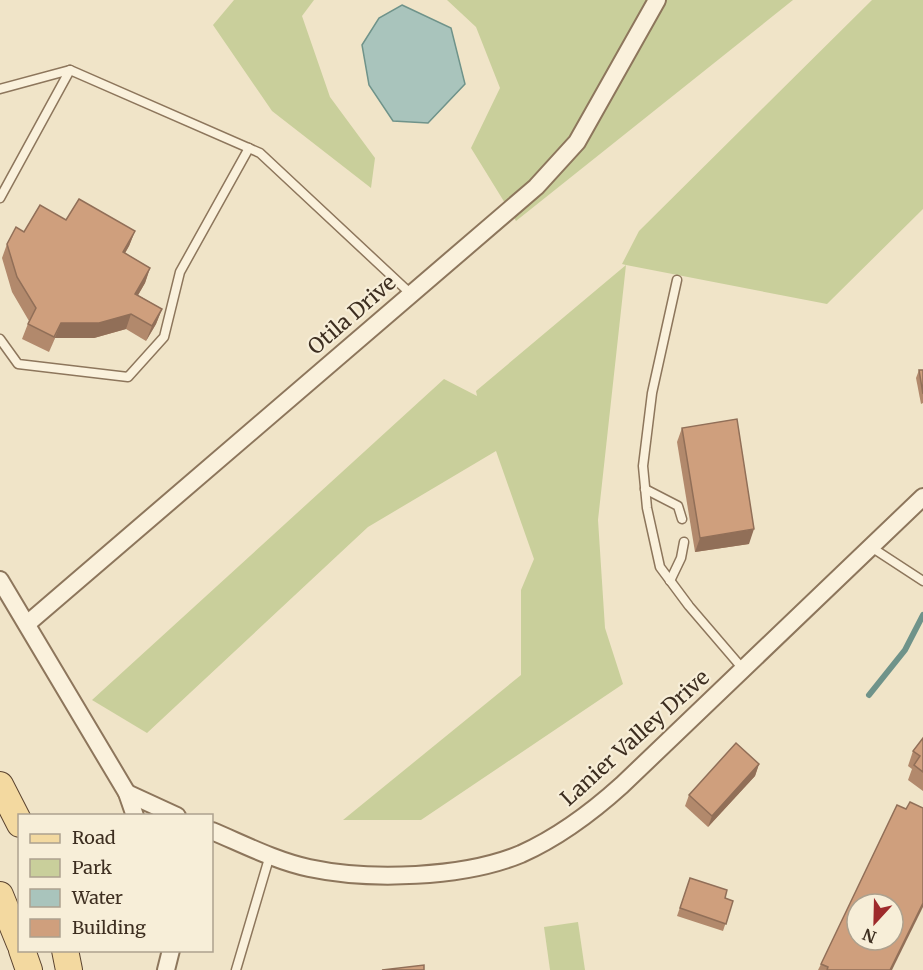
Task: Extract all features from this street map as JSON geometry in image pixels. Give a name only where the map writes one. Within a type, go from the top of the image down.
[{"type":"main road","points":[[0,785],[18,820]]},
{"type":"main road","points":[[0,895],[18,939]]},
{"type":"main road","points":[[22,952],[30,970]]},
{"type":"main road","points":[[65,952],[69,970]]},
{"type":"street","name":"Otila Drive","points":[[27,624],[536,187],[577,141],[657,0]]},
{"type":"street","name":"Lanier Valley Drive","points":[[213,831],[309,868],[378,875],[460,870],[520,854],[582,820],[622,786],[923,497]]},
{"type":"street","points":[[0,580],[127,793],[134,814]]},
{"type":"street","points":[[127,793],[173,814]]},
{"type":"street","points":[[166,970],[171,952]]},
{"type":"lane","points":[[0,89],[70,70],[260,153],[411,294]]},
{"type":"lane","points":[[0,198],[70,70]]},
{"type":"lane","points":[[0,339],[18,364],[128,377],[164,337],[180,273],[249,148]]},
{"type":"lane","points":[[677,280],[652,393],[643,466],[645,489],[660,567],[743,669]]},
{"type":"lane","points":[[645,489],[678,506],[682,519]]},
{"type":"lane","points":[[670,581],[681,558],[684,542]]},
{"type":"lane","points":[[871,547],[923,581]]},
{"type":"lane","points":[[236,970],[270,855]]},
{"type":"green space","points":[[234,0],[314,0],[302,16],[330,97],[375,158],[371,188],[272,111],[213,25]]},
{"type":"green space","points":[[447,0],[793,0],[516,221],[471,148],[500,88],[476,27]]},
{"type":"green space","points":[[872,0],[923,0],[923,209],[827,304],[622,264],[639,231]]},
{"type":"green space","points":[[626,265],[598,520],[605,628],[623,684],[421,820],[343,820],[521,675],[521,590],[534,559],[496,451],[368,527],[147,733],[92,700],[444,379],[477,396],[476,391]]},
{"type":"green space","points":[[578,922],[585,970],[550,970],[544,927]]},
{"type":"water","points":[[402,5],[451,28],[465,84],[428,123],[393,121],[369,85],[362,45],[379,18]]},
{"type":"building","points":[[79,199],[135,231],[123,252],[150,268],[135,294],[162,309],[152,326],[131,314],[99,323],[61,323],[54,337],[28,324],[36,308],[17,277],[7,244],[16,227],[24,232],[40,205],[66,220]]},
{"type":"building","points":[[919,370],[923,370],[923,394]]},
{"type":"building","points":[[737,419],[754,529],[700,538],[682,428]]},
{"type":"building","points":[[923,738],[923,772],[914,765],[920,756],[913,751]]},
{"type":"building","points":[[736,743],[759,764],[712,816],[689,795]]},
{"type":"building","points":[[910,802],[923,808],[923,903],[905,940],[905,892],[855,892],[897,805],[906,809]]},
{"type":"building","points":[[690,878],[727,890],[725,898],[733,901],[726,924],[680,908]]},
{"type":"building","points":[[845,914],[845,952],[899,952],[890,970],[827,970],[828,967],[821,964]]},
{"type":"building","points":[[424,965],[424,970],[382,970]]},
{"type":"waterway","points":[[869,695],[905,650],[923,615]]}]
